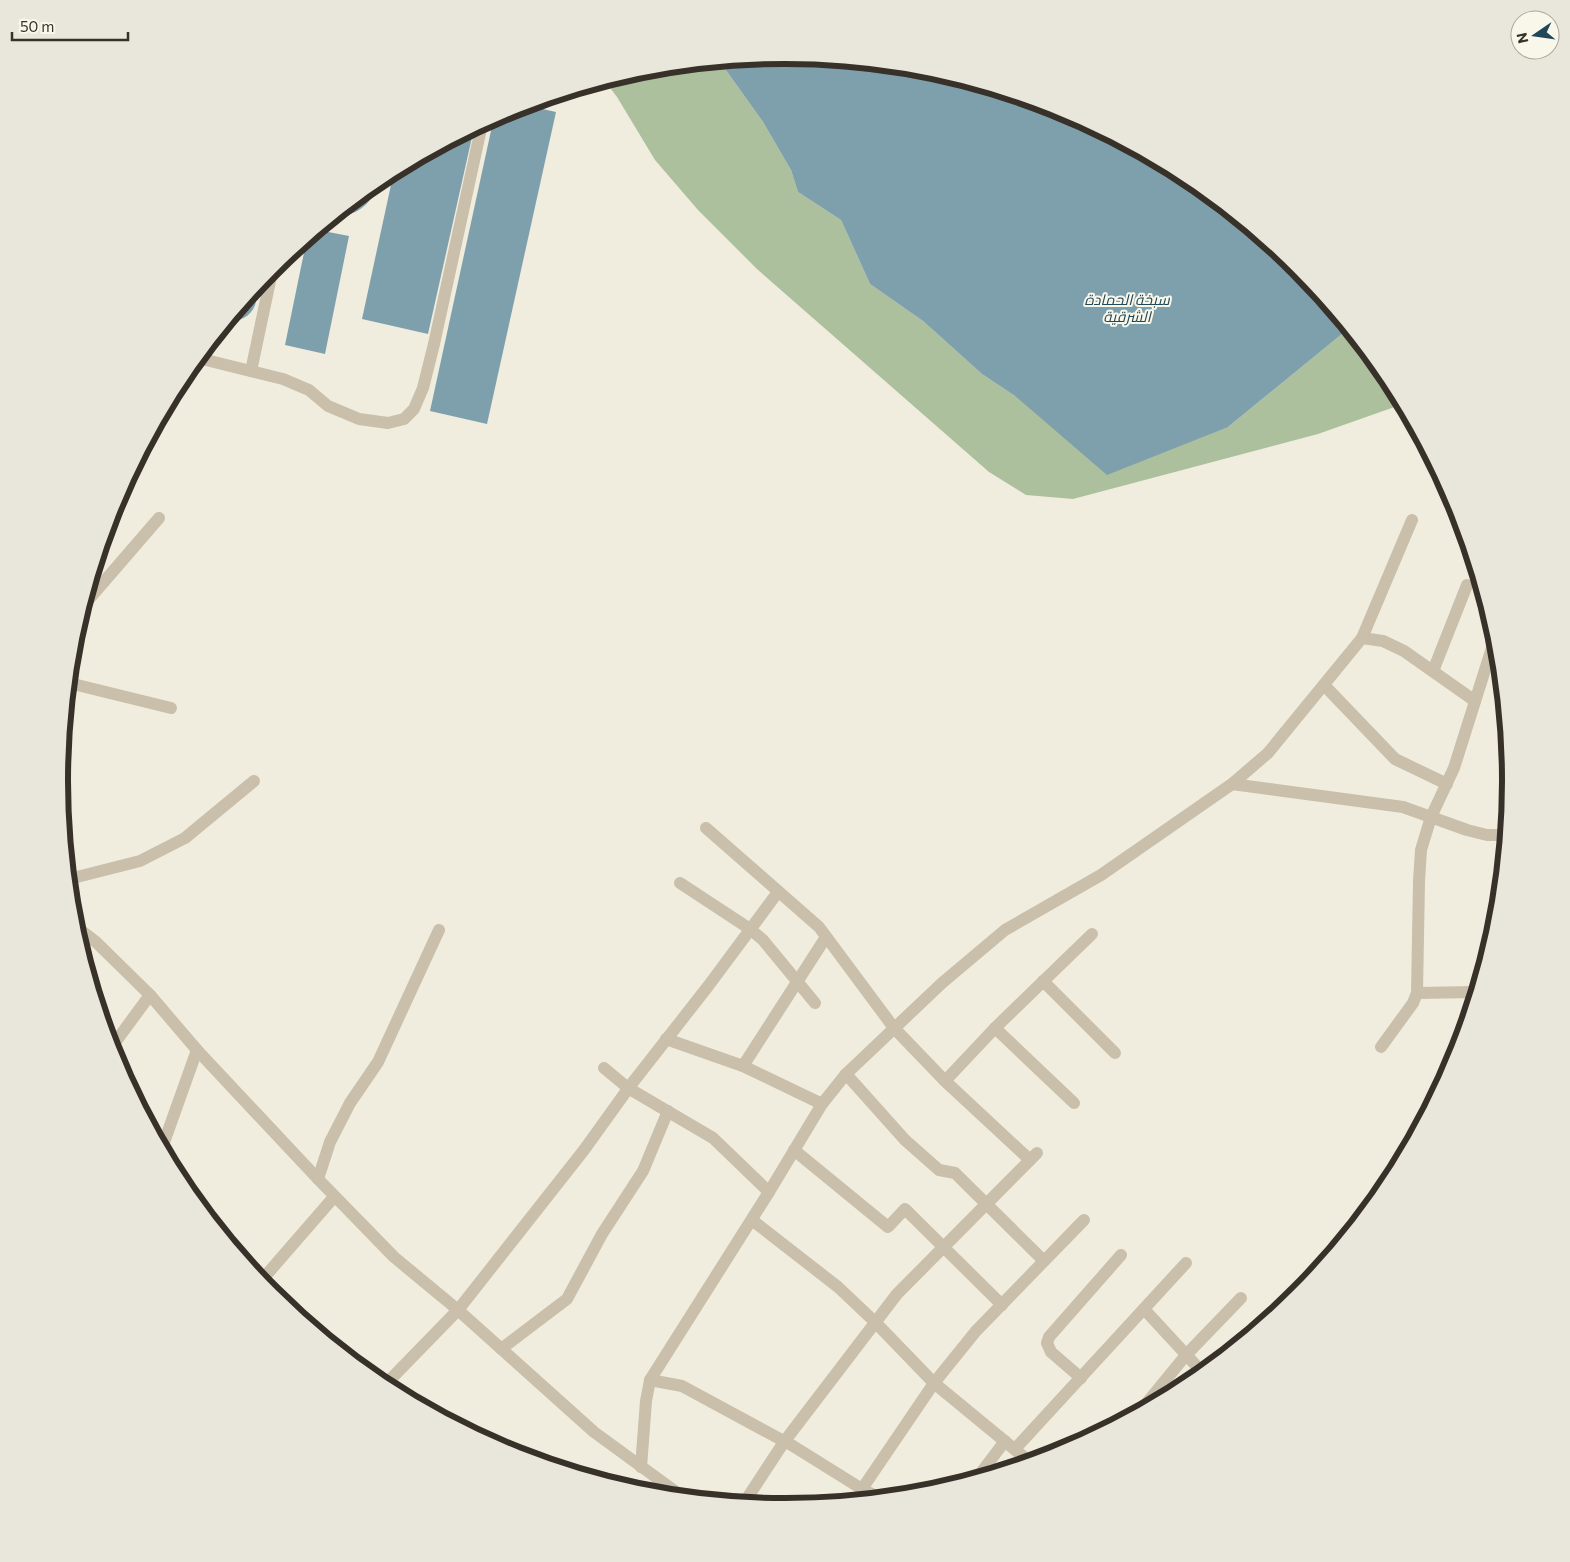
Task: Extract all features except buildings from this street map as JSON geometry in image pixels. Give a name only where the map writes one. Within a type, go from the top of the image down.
[{"type":"street","points":[[205,360],[283,379],[309,390],[328,406],[359,419],[388,423],[404,419],[414,409],[423,388],[480,132]]},
{"type":"street","points":[[251,371],[270,283]]},
{"type":"street","points":[[92,596],[160,518]]},
{"type":"street","points":[[642,1467],[646,1401],[650,1380],[752,1220],[822,1104],[846,1074],[942,982],[1005,930],[1100,875],[1232,784],[1268,753],[1362,638],[1412,520]]},
{"type":"street","points":[[1433,671],[1467,585]]},
{"type":"street","points":[[1362,638],[1383,642],[1404,651],[1475,701]]},
{"type":"street","points":[[1381,1047],[1413,1003],[1417,993],[1421,850],[1431,817],[1454,768],[1490,653]]},
{"type":"street","points":[[74,684],[171,708]]},
{"type":"street","points":[[1324,685],[1395,759],[1447,784]]},
{"type":"street","points":[[74,878],[140,860],[185,838],[254,781]]},
{"type":"street","points":[[1232,784],[1403,807],[1467,830],[1487,835],[1500,835]]},
{"type":"street","points":[[706,828],[819,927],[894,1028],[945,1080],[1033,1157],[898,1294],[784,1442],[748,1497]]},
{"type":"street","points":[[680,883],[750,929],[763,940],[815,1003]]},
{"type":"street","points":[[391,1379],[458,1310],[584,1150],[628,1088],[778,892]]},
{"type":"street","points":[[318,1179],[330,1142],[350,1103],[378,1062],[439,930]]},
{"type":"street","points":[[85,933],[150,995],[197,1050],[334,1196],[394,1256],[458,1310],[594,1432],[672,1489]]},
{"type":"street","points":[[945,1080],[995,1028],[1092,934]]},
{"type":"street","points":[[744,1066],[826,937]]},
{"type":"street","points":[[1043,981],[1116,1054]]},
{"type":"street","points":[[1417,993],[1470,992]]},
{"type":"street","points":[[117,1040],[150,995]]},
{"type":"street","points":[[995,1028],[1074,1103]]},
{"type":"street","points":[[666,1039],[744,1066],[822,1104]]},
{"type":"street","points":[[165,1141],[197,1050]]},
{"type":"street","points":[[604,1068],[628,1088],[713,1138],[769,1192]]},
{"type":"street","points":[[846,1074],[905,1140],[939,1170],[955,1174],[1044,1261]]},
{"type":"street","points":[[501,1349],[567,1299],[602,1234],[643,1171],[668,1110]]},
{"type":"street","points":[[794,1150],[888,1228],[905,1209],[1002,1305]]},
{"type":"street","points":[[266,1275],[334,1196]]},
{"type":"street","points":[[752,1220],[838,1288],[875,1322],[934,1384],[1024,1457]]},
{"type":"street","points":[[862,1489],[934,1384],[976,1330],[1084,1220]]},
{"type":"street","points":[[1081,1378],[1051,1352],[1047,1342],[1049,1337],[1121,1255]]},
{"type":"street","points":[[986,1469],[1081,1378],[1186,1263]]},
{"type":"street","points":[[1153,1396],[1186,1355],[1240,1298]]},
{"type":"street","points":[[1144,1309],[1197,1367]]},
{"type":"street","points":[[650,1380],[682,1386],[784,1442],[870,1493]]},
{"type":"green space","points":[[723,67],[763,122],[791,170],[798,192],[841,220],[870,284],[923,321],[982,374],[1015,396],[1228,427],[1344,332],[1396,406],[1318,434],[1073,499],[1026,495],[989,472],[757,269],[698,210],[655,160],[609,86],[691,70]]},
{"type":"water","name":"سبخة الحمادة الشرقية","points":[[785,64],[832,65],[879,70],[971,88],[1016,102],[1059,118],[1144,160],[1222,212],[1292,274],[1344,332],[1228,427],[1107,475],[1015,396],[982,374],[923,321],[870,284],[841,220],[798,192],[791,170],[763,122],[723,67]]},
{"type":"water","points":[[538,108],[556,112],[487,424],[430,411],[492,127]]},
{"type":"water","points":[[472,136],[428,334],[362,319],[392,182],[426,160]]},
{"type":"water","points":[[373,195],[363,207],[344,216]]},
{"type":"water","points":[[325,231],[349,236],[325,354],[285,345],[305,249]]},
{"type":"water","points":[[256,297],[251,312],[235,321]]}]
